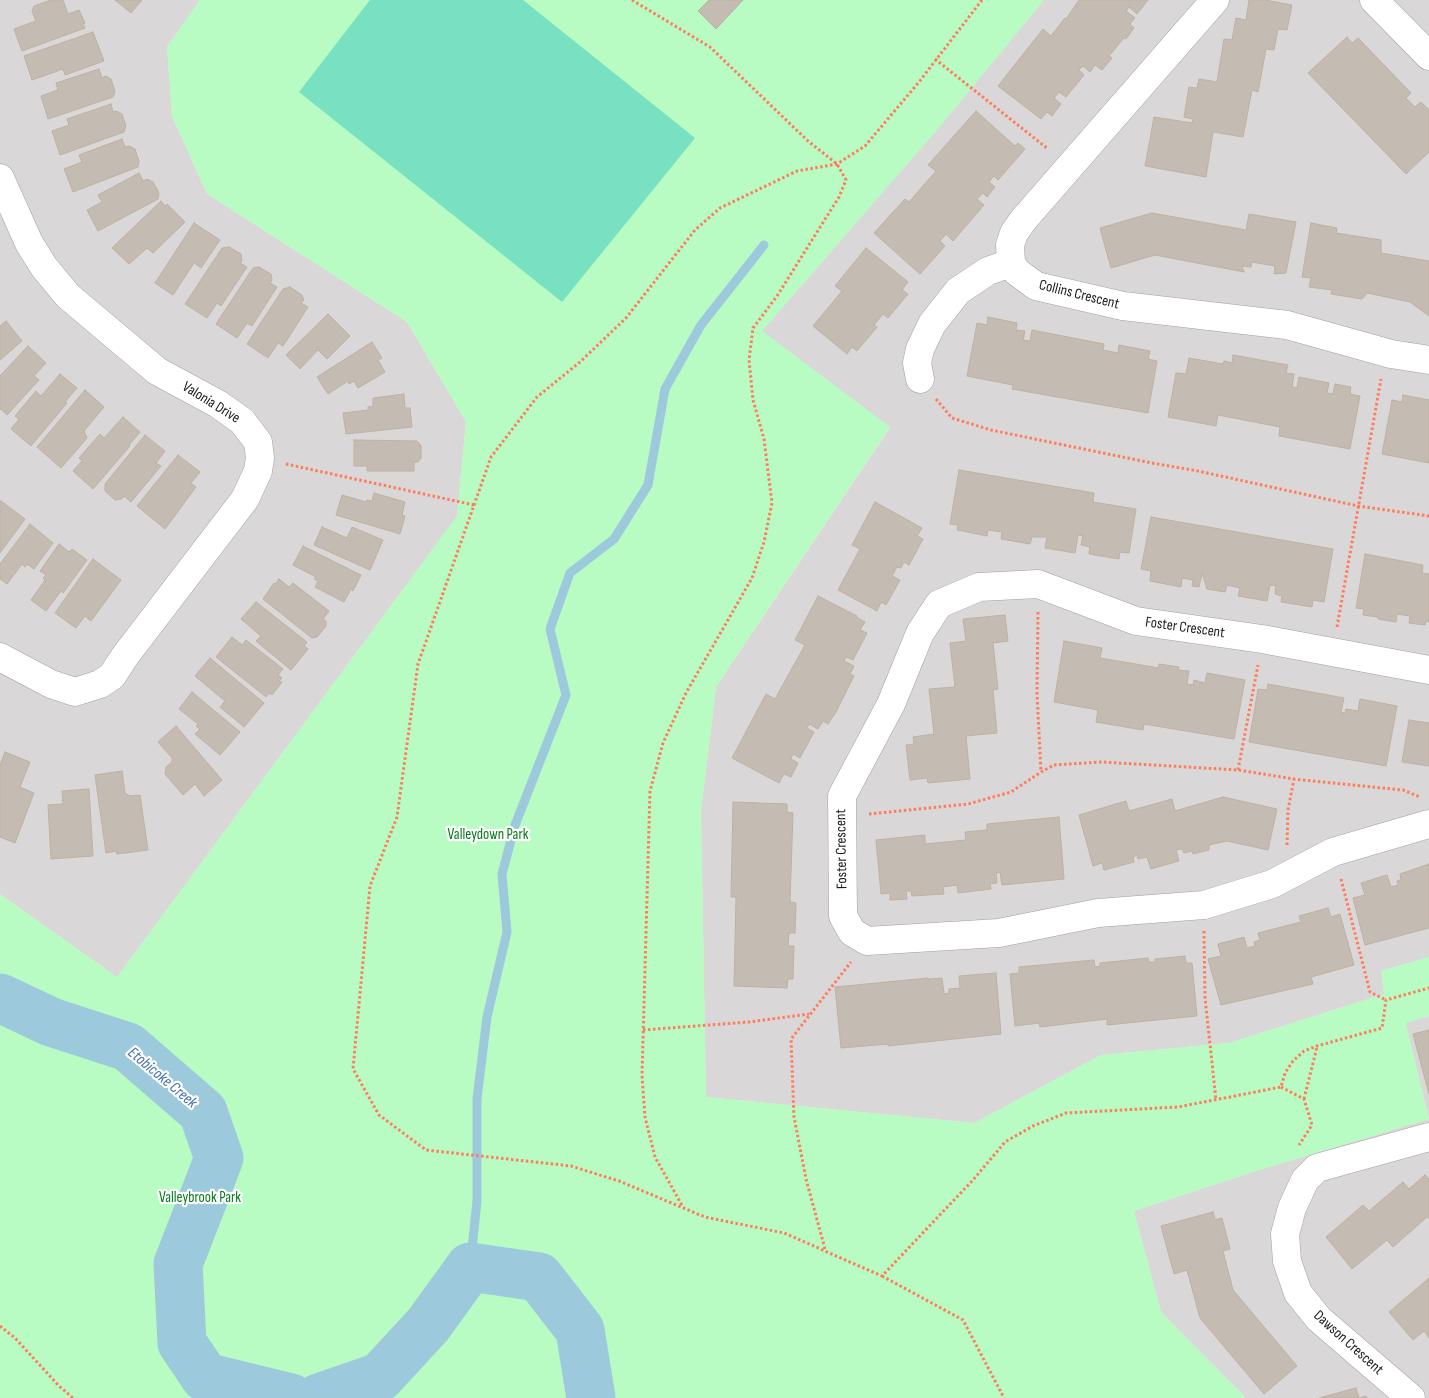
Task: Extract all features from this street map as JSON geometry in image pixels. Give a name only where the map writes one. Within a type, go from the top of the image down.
[{"type":"street","points":[[920,378],[918,363],[920,349],[932,324],[958,291],[988,271],[1011,263],[1010,245],[1014,232],[1215,0]]},
{"type":"street","points":[[1374,0],[1429,56]]},
{"type":"street","name":"Valonia Drive","points":[[0,178],[29,242],[44,267],[68,296],[157,371],[218,404],[242,421],[258,442],[260,458]]},
{"type":"street","name":"Collins Crescent","points":[[1011,263],[1017,272],[1036,286],[1123,306],[1287,326],[1386,352],[1429,360]]},
{"type":"street","points":[[0,657],[51,684],[75,692],[100,684],[112,676],[125,656],[245,499],[258,470],[260,458]]},
{"type":"street","name":"Foster Crescent","points":[[867,941],[852,932],[843,916],[842,796],[891,704],[920,633],[940,604],[979,587],[1038,584],[1136,621],[1262,639],[1429,670]]},
{"type":"street","points":[[867,941],[999,933],[1098,912],[1204,905],[1272,884],[1333,852],[1429,824]]},
{"type":"street","name":"Dawson Crescent","points":[[1411,1398],[1319,1319],[1298,1293],[1287,1261],[1285,1234],[1292,1208],[1305,1180],[1317,1168],[1429,1137]]},
{"type":"path","points":[[632,0],[710,47],[808,140],[837,164],[846,180],[839,197],[777,296],[753,328],[749,360],[753,400],[764,439],[772,503],[764,542],[752,578],[686,693],[663,742],[650,791],[642,1075],[644,1117],[655,1157],[683,1207]]},
{"type":"path","points":[[982,0],[919,82],[864,146],[837,164],[798,171],[720,208],[694,230],[626,318],[580,362],[537,397],[491,457],[418,664],[397,817],[370,886],[353,1069],[379,1115],[426,1150],[571,1166],[619,1181],[705,1217],[784,1233],[882,1276],[963,1320],[1004,1398]]},
{"type":"path","points":[[935,59],[1070,166]]},
{"type":"path","points":[[1332,652],[1386,352]]},
{"type":"path","points":[[920,378],[952,418],[992,430],[1152,463],[1198,470],[1358,506],[1429,516]]},
{"type":"path","points":[[260,458],[474,504]]},
{"type":"path","points":[[1038,584],[1038,694],[1041,772]]},
{"type":"path","points":[[1238,770],[1262,639]]},
{"type":"path","points":[[842,817],[968,804],[1010,792],[1054,765],[1102,762],[1238,770],[1294,779],[1403,790],[1420,797]]},
{"type":"path","points":[[1294,779],[1288,810],[1287,845],[1295,872]]},
{"type":"path","points":[[1333,852],[1370,992],[1386,1000],[1429,988]]},
{"type":"path","points":[[1204,905],[1204,998],[1216,1100]]},
{"type":"path","points":[[825,1250],[806,1179],[794,1117],[791,1039],[867,941]]},
{"type":"path","points":[[1282,1087],[1285,1073],[1293,1061],[1304,1051],[1382,1028],[1386,1000]]},
{"type":"path","points":[[643,1030],[749,1022],[810,1014]]},
{"type":"path","points":[[1305,1180],[1296,1165],[1294,1153],[1312,1125],[1304,1099],[1317,1046]]},
{"type":"path","points":[[882,1276],[973,1180],[1005,1142],[1033,1126],[1066,1113],[1178,1106],[1282,1087],[1304,1099]]},
{"type":"path","points":[[0,1326],[15,1338],[59,1386],[73,1398]]},
{"type":"shaded area","points":[[0,0],[200,0],[167,47],[172,116],[207,194],[407,322],[466,422],[457,516],[117,977],[0,894]]},
{"type":"shaded area","points":[[1044,0],[1429,0],[1429,957],[1381,971],[1384,994],[1229,1043],[1101,1055],[974,1123],[706,1097],[701,811],[716,687],[890,428],[762,331],[936,131]]},
{"type":"shaded area","points":[[1429,1016],[1429,1118],[1405,1023]]},
{"type":"shaded area","points":[[1429,1119],[1429,1398],[1246,1398],[1161,1312],[1134,1211],[1259,1170]]},
{"type":"green space","points":[[200,0],[1044,0],[936,131],[762,331],[890,427],[716,687],[701,811],[706,1097],[974,1123],[1101,1055],[1229,1043],[1384,994],[1381,971],[1429,957],[1429,1016],[1406,1023],[1429,1119],[1259,1170],[1134,1211],[1161,1312],[1246,1398],[0,1398],[0,894],[117,977],[457,516],[466,422],[407,322],[207,194],[172,116],[167,47]]},
{"type":"green space","points":[[370,0],[523,0],[695,138],[562,302],[299,92]]},
{"type":"building","points":[[51,0],[63,0],[68,14],[79,10],[85,23],[83,24],[85,28],[22,51],[14,29],[36,21],[32,11],[34,6]]},
{"type":"building","points":[[115,0],[142,0],[131,13]]},
{"type":"building","points":[[709,0],[743,0],[716,29],[698,11]]},
{"type":"building","points":[[1079,0],[1148,0],[1137,14],[1129,7],[1126,11],[1135,18],[1130,24],[1134,28],[1109,56],[1112,58],[1102,70],[1095,65],[1090,72],[1083,66],[1079,70],[1084,75],[1066,97],[1059,92],[1054,98],[1061,104],[1052,116],[1047,112],[1041,119],[998,86],[1043,29],[1051,36]]},
{"type":"building","points":[[1249,0],[1265,0],[1292,5],[1287,30],[1278,29],[1274,50],[1266,49],[1258,92],[1252,90],[1243,137],[1213,132],[1206,177],[1145,166],[1154,117],[1192,123],[1193,119],[1184,117],[1189,87],[1197,88],[1199,79],[1217,82],[1224,39],[1232,40],[1236,18],[1246,20]]},
{"type":"building","points":[[93,32],[104,61],[65,75],[63,69],[32,80],[24,56]]},
{"type":"building","points":[[1347,37],[1352,43],[1358,38],[1411,93],[1406,98],[1415,107],[1421,102],[1429,110],[1429,152],[1406,174],[1308,73]]},
{"type":"building","points":[[99,69],[102,78],[106,76],[111,79],[115,91],[113,97],[48,119],[41,96],[58,90],[56,83]]},
{"type":"building","points":[[111,104],[113,112],[116,111],[122,114],[126,126],[124,132],[60,155],[52,131],[69,125],[67,119]]},
{"type":"building","points":[[976,111],[1015,146],[1018,143],[1025,149],[998,180],[994,176],[989,182],[995,187],[987,197],[983,193],[977,199],[984,205],[953,241],[946,234],[940,241],[945,246],[920,274],[874,233],[905,199],[909,202],[936,171],[928,165]]},
{"type":"building","points":[[122,139],[125,147],[129,146],[135,149],[139,161],[138,167],[73,192],[64,169],[82,162],[79,155]]},
{"type":"building","points":[[139,173],[143,181],[147,179],[153,182],[159,193],[158,199],[98,231],[87,210],[102,202],[98,195]]},
{"type":"building","points":[[161,201],[165,206],[167,204],[185,222],[153,253],[147,248],[129,264],[112,248]]},
{"type":"building","points":[[1152,213],[1246,230],[1249,214],[1296,222],[1286,273],[1274,274],[1275,266],[1252,262],[1251,267],[1242,266],[1244,272],[1155,255],[1111,268],[1100,228]]},
{"type":"building","points":[[194,223],[220,240],[201,268],[194,263],[173,295],[155,283]]},
{"type":"building","points":[[1311,223],[1337,228],[1336,233],[1381,240],[1381,253],[1429,261],[1429,316],[1410,302],[1367,293],[1362,299],[1331,294],[1332,290],[1309,287],[1311,278],[1302,277]]},
{"type":"building","points":[[229,247],[241,254],[242,261],[240,263],[247,267],[221,306],[217,303],[207,318],[185,304],[222,248]]},
{"type":"building","points":[[866,248],[908,282],[902,290],[908,294],[888,318],[883,314],[874,325],[877,327],[857,351],[852,347],[847,354],[813,326],[842,291],[835,286]]},
{"type":"building","points":[[259,267],[271,274],[272,280],[270,283],[277,287],[252,326],[247,323],[237,338],[216,324],[253,268]]},
{"type":"building","points":[[290,287],[302,295],[304,300],[301,303],[308,307],[283,346],[278,343],[268,358],[247,344],[283,289]]},
{"type":"building","points":[[328,314],[350,336],[327,359],[318,350],[300,369],[286,355]]},
{"type":"building","points":[[988,317],[1017,323],[1016,330],[1025,331],[1023,340],[1030,341],[1032,330],[1104,344],[1103,350],[1118,353],[1119,345],[1150,351],[1148,359],[1157,361],[1148,413],[1012,389],[1013,385],[967,376],[977,323],[987,325]]},
{"type":"building","points":[[6,321],[22,341],[0,360],[0,326]]},
{"type":"building","points":[[372,342],[382,358],[378,360],[385,372],[358,388],[354,381],[349,384],[348,381],[328,394],[317,377]]},
{"type":"building","points":[[28,346],[46,363],[34,376],[39,380],[7,415],[0,410],[0,376]]},
{"type":"building","points":[[1233,355],[1288,365],[1286,373],[1294,374],[1292,387],[1297,388],[1299,377],[1329,383],[1327,393],[1333,394],[1335,384],[1351,387],[1350,394],[1360,396],[1350,449],[1279,436],[1280,427],[1218,415],[1216,426],[1168,417],[1176,373],[1186,374],[1189,358],[1223,364],[1224,361],[1232,363]]},
{"type":"building","points":[[60,374],[77,388],[31,446],[11,429],[19,419],[15,416],[36,391],[41,396]]},
{"type":"building","points":[[85,390],[104,407],[84,431],[87,438],[61,468],[37,447]]},
{"type":"building","points":[[404,394],[405,408],[410,408],[412,427],[346,434],[343,413],[368,410],[368,407],[373,406],[373,398]]},
{"type":"building","points":[[1403,395],[1429,400],[1429,463],[1382,454],[1392,400],[1402,402]]},
{"type":"building","points":[[123,417],[140,432],[93,489],[73,471],[82,461],[79,458],[100,434],[104,438]]},
{"type":"building","points":[[145,435],[165,451],[156,463],[161,466],[131,502],[124,496],[122,499],[115,500],[105,491],[105,484]]},
{"type":"building","points":[[354,440],[417,441],[421,445],[421,458],[418,462],[414,462],[414,471],[367,471],[367,466],[354,466]]},
{"type":"building","points":[[178,455],[200,472],[191,483],[196,487],[165,529],[137,506]]},
{"type":"building","points":[[959,470],[1094,493],[1093,502],[1136,509],[1129,553],[1120,552],[1119,559],[1089,554],[1090,547],[1081,545],[1083,536],[1078,535],[1075,553],[1045,548],[1047,537],[1032,537],[1030,544],[1001,539],[1002,532],[988,530],[987,536],[957,530],[958,525],[950,524]]},
{"type":"building","points":[[374,493],[405,502],[402,515],[405,516],[400,534],[336,515],[342,495],[366,502],[367,500],[372,501]]},
{"type":"building","points":[[0,502],[25,519],[0,553]]},
{"type":"building","points":[[875,502],[922,528],[917,536],[923,539],[909,565],[904,562],[901,568],[897,567],[892,576],[900,580],[886,605],[881,602],[877,611],[838,590],[860,549],[852,545]]},
{"type":"building","points":[[1151,517],[1333,549],[1324,602],[1313,600],[1312,607],[1281,602],[1282,596],[1275,594],[1276,586],[1270,585],[1267,601],[1238,596],[1240,588],[1227,585],[1225,592],[1207,589],[1202,573],[1199,587],[1192,586],[1193,580],[1182,578],[1181,587],[1150,581],[1151,571],[1141,569]]},
{"type":"building","points":[[30,524],[53,543],[34,569],[27,564],[25,567],[22,564],[7,584],[0,579],[0,564]]},
{"type":"building","points":[[322,527],[347,538],[352,527],[383,540],[370,570],[314,545]]},
{"type":"building","points":[[59,544],[69,552],[72,549],[87,560],[63,593],[61,591],[46,611],[31,600],[45,580],[43,578],[46,575],[40,571]]},
{"type":"building","points":[[303,546],[361,575],[353,591],[351,589],[344,602],[315,587],[318,581],[314,579],[316,577],[293,565]]},
{"type":"building","points":[[1365,554],[1423,565],[1422,573],[1429,574],[1429,622],[1426,621],[1425,625],[1409,623],[1410,616],[1397,614],[1396,622],[1378,619],[1378,617],[1363,615],[1364,609],[1356,608]]},
{"type":"building","points":[[93,559],[121,580],[91,621],[85,616],[76,628],[55,613]]},
{"type":"building","points":[[279,579],[289,587],[293,583],[329,611],[323,619],[326,621],[326,626],[317,637],[312,638],[263,599]]},
{"type":"building","points":[[818,596],[865,622],[860,630],[867,633],[853,660],[846,657],[844,661],[854,666],[850,674],[854,676],[836,712],[828,724],[823,721],[818,729],[809,724],[807,728],[814,732],[800,758],[793,754],[791,759],[798,763],[791,777],[784,774],[779,783],[732,758],[766,694],[775,699],[805,645],[795,640]]},
{"type":"building","points":[[256,602],[307,642],[304,646],[308,649],[291,670],[256,641],[261,636],[241,619]]},
{"type":"building","points":[[1005,615],[1008,641],[993,643],[998,689],[993,690],[997,733],[966,736],[970,779],[928,783],[927,778],[910,780],[906,745],[914,744],[913,737],[934,734],[929,689],[955,687],[950,643],[966,641],[963,619]]},
{"type":"building","points":[[232,637],[242,645],[246,640],[283,669],[278,675],[282,678],[279,681],[282,682],[272,695],[269,693],[266,697],[216,657]]},
{"type":"building","points":[[1064,641],[1102,648],[1100,658],[1159,668],[1159,664],[1179,667],[1178,670],[1189,671],[1187,684],[1193,685],[1194,680],[1205,683],[1207,673],[1245,680],[1234,739],[1144,724],[1143,730],[1096,722],[1098,710],[1054,702]]},
{"type":"building","points":[[210,658],[264,703],[244,727],[220,707],[225,701],[195,676]]},
{"type":"building","points":[[1268,684],[1344,698],[1341,712],[1345,713],[1346,709],[1358,711],[1360,699],[1397,706],[1386,766],[1249,742],[1258,689],[1267,690]]},
{"type":"building","points":[[192,692],[240,732],[220,755],[195,734],[200,729],[196,726],[198,724],[179,709]]},
{"type":"building","points":[[1409,720],[1429,723],[1429,766],[1402,762]]},
{"type":"building","points":[[176,726],[222,780],[204,796],[195,784],[183,795],[165,774],[166,767],[172,762],[172,758],[158,742]]},
{"type":"building","points":[[5,752],[30,762],[20,787],[34,793],[15,843],[0,837],[0,765]]},
{"type":"building","points":[[122,771],[125,793],[130,796],[140,795],[148,850],[117,854],[116,851],[106,853],[95,775]]},
{"type":"building","points":[[89,789],[93,856],[51,859],[48,805],[63,804],[62,791]]},
{"type":"building","points":[[1223,797],[1277,809],[1268,850],[1227,841],[1209,845],[1209,850],[1193,854],[1192,851],[1184,853],[1182,849],[1176,850],[1179,861],[1151,869],[1147,857],[1138,859],[1137,855],[1133,857],[1134,862],[1104,870],[1102,863],[1093,866],[1079,815],[1126,801],[1129,811],[1172,799],[1175,811]]},
{"type":"building","points":[[733,802],[787,804],[787,812],[793,813],[790,902],[796,903],[795,933],[789,933],[788,946],[794,946],[793,979],[788,979],[787,988],[734,986],[736,897],[731,897]]},
{"type":"building","points":[[1059,817],[1064,879],[1002,885],[1000,872],[996,873],[997,883],[990,884],[991,889],[958,893],[957,885],[943,887],[944,894],[912,896],[911,891],[906,891],[907,899],[890,900],[890,893],[881,894],[876,840],[925,835],[925,844],[966,840],[965,832],[987,830],[987,824]]},
{"type":"building","points":[[1429,864],[1429,928],[1365,945],[1353,898],[1365,895],[1361,883],[1387,875],[1391,887],[1398,885],[1397,881],[1401,880],[1400,874]]},
{"type":"building","points":[[1328,908],[1331,917],[1340,914],[1354,965],[1311,977],[1313,984],[1221,1005],[1208,959],[1221,956],[1218,944],[1244,937],[1247,948],[1255,946],[1254,942],[1260,940],[1258,933],[1301,922],[1299,916]]},
{"type":"building","points":[[1185,956],[1186,963],[1192,963],[1197,1016],[1107,1025],[1107,1019],[1040,1027],[1039,1023],[1015,1026],[1010,974],[1019,973],[1019,967],[1094,960],[1095,967],[1100,966],[1100,963],[1148,958],[1149,962],[1155,962],[1155,959]]},
{"type":"building","points":[[996,973],[1001,1034],[888,1046],[888,1044],[841,1048],[835,987],[928,978],[929,982],[929,979],[942,978],[944,994],[949,993],[949,989],[960,988],[959,976]]},
{"type":"building","points":[[1429,1030],[1429,1094],[1413,1034]]},
{"type":"building","points":[[1425,1175],[1429,1179],[1429,1219],[1427,1217],[1393,1247],[1387,1240],[1352,1269],[1326,1237],[1363,1205],[1369,1211],[1403,1182],[1409,1189]]},
{"type":"building","points":[[1213,1212],[1215,1220],[1222,1218],[1230,1249],[1223,1251],[1233,1290],[1297,1366],[1264,1394],[1200,1318],[1187,1270],[1174,1274],[1161,1226]]},
{"type":"building","points":[[1429,1278],[1429,1338],[1424,1331],[1413,1340],[1389,1312]]},
{"type":"building","points":[[1356,1388],[1359,1398],[1319,1398]]},
{"type":"waterway","points":[[470,1267],[477,1201],[477,1099],[487,1017],[507,932],[502,874],[515,825],[566,695],[550,629],[570,573],[614,539],[648,485],[665,389],[701,325],[764,245]]},
{"type":"waterway","name":"Etobicoke Creek","points":[[0,998],[51,1022],[128,1047],[203,1112],[219,1158],[178,1264],[182,1343],[205,1377],[291,1398]]},
{"type":"waterway","name":"Etobicoke Creek","points":[[319,1398],[380,1377],[428,1325],[470,1267],[539,1277],[580,1330],[591,1398]]},
{"type":"park label","name":"Valleydown Park","points":[[488,835]]},
{"type":"park label","name":"Valleybrook Park","points":[[200,1198]]}]
